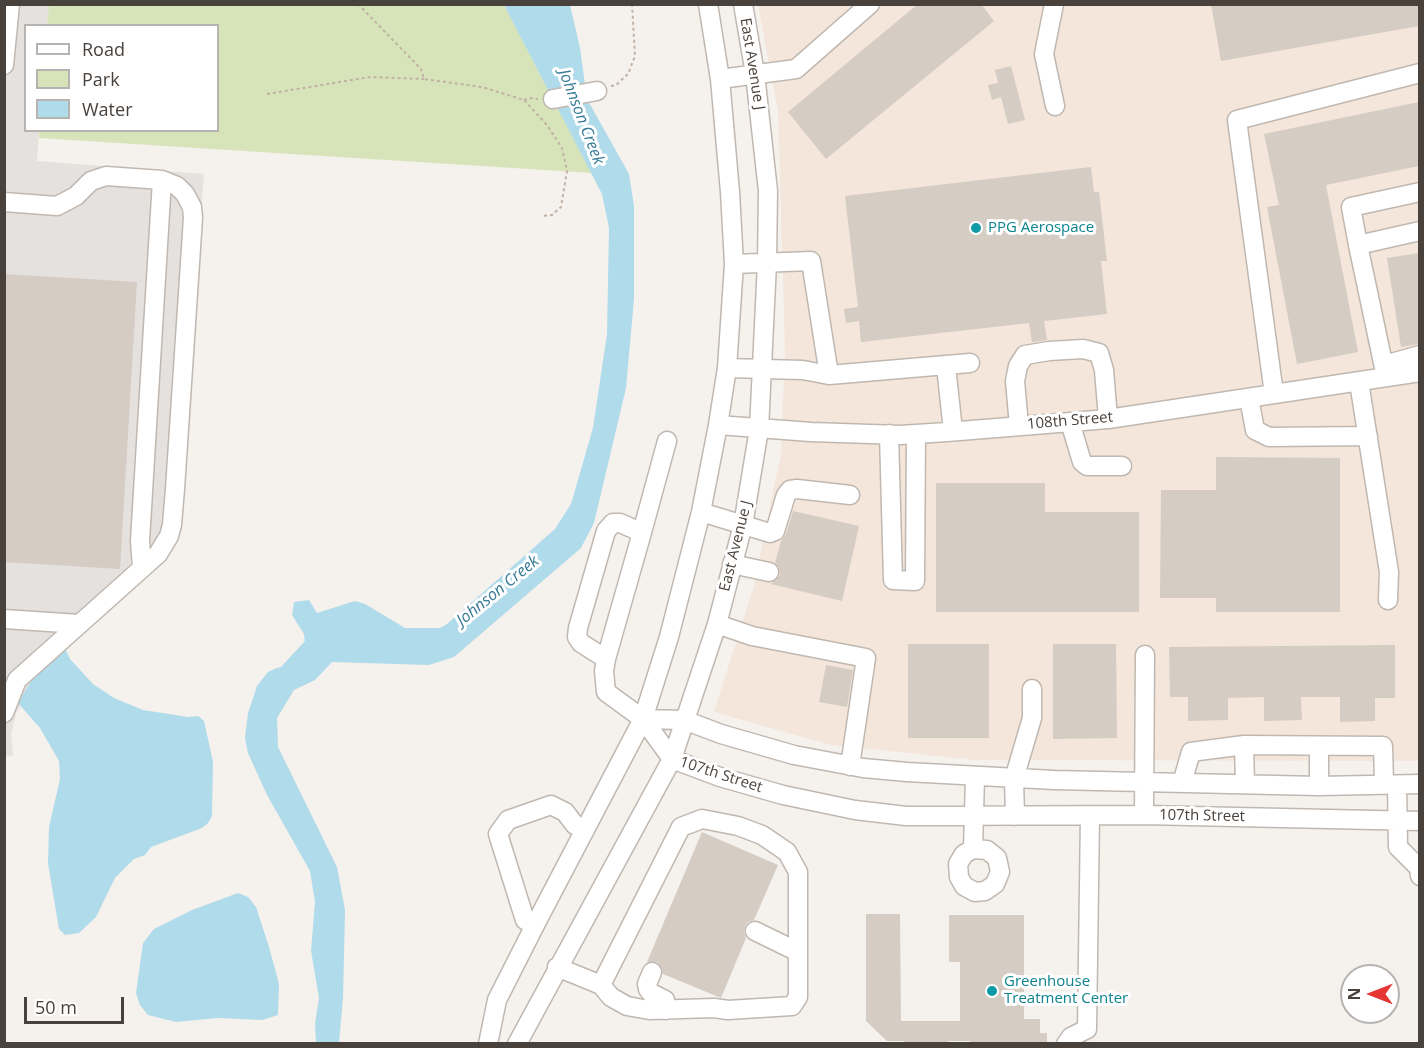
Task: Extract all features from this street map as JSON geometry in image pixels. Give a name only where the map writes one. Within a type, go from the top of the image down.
[{"type":"street","points":[[4,65],[10,4]]},
{"type":"street","points":[[488,1044],[497,1000],[643,719],[669,637],[701,512],[718,425],[726,368],[734,264],[720,78],[708,4]]},
{"type":"street","name":"East Avenue J","points":[[517,1044],[672,759],[717,624],[743,525],[759,429],[768,191],[756,74],[743,4]]},
{"type":"street","points":[[720,78],[796,69],[870,4]]},
{"type":"street","points":[[1054,4],[1044,54],[1055,106]]},
{"type":"street","points":[[1274,394],[1237,120],[1419,73]]},
{"type":"street","points":[[553,99],[597,91]]},
{"type":"street","points":[[4,202],[57,206],[76,196],[91,181],[106,176],[162,180],[177,186],[185,194],[192,207],[193,218],[172,525],[169,536],[158,554],[17,680],[4,713]]},
{"type":"street","points":[[142,567],[140,541],[162,180]]},
{"type":"street","points":[[1419,192],[1351,207],[1385,371],[1419,355]]},
{"type":"street","points":[[1358,245],[1419,231]]},
{"type":"street","points":[[734,264],[811,261],[829,375]]},
{"type":"street","points":[[1019,426],[1015,381],[1018,366],[1025,354],[1048,351],[1083,349],[1099,353],[1104,370],[1108,419]]},
{"type":"street","points":[[726,368],[803,370],[829,375],[970,363]]},
{"type":"street","points":[[946,366],[953,431]]},
{"type":"street","name":"108th Street","points":[[718,425],[759,429],[916,434],[1108,419],[1359,382],[1385,371],[1419,372]]},
{"type":"street","points":[[1359,382],[1389,572],[1388,600]]},
{"type":"street","points":[[1249,398],[1255,430],[1269,437],[1368,436]]},
{"type":"street","points":[[1070,422],[1082,462],[1087,466],[1122,466]]},
{"type":"street","points":[[889,434],[892,580],[915,581],[916,434]]},
{"type":"street","points":[[641,536],[636,530],[620,523],[613,523],[606,531],[578,628],[577,637],[581,643],[606,659],[641,536],[667,441]]},
{"type":"street","points":[[701,512],[770,533],[775,531],[786,495],[790,490],[849,495]]},
{"type":"street","points":[[732,564],[769,572]]},
{"type":"street","points":[[4,619],[78,624]]},
{"type":"street","points":[[717,624],[752,636],[866,658],[850,765]]},
{"type":"street","points":[[1144,815],[1145,655]]},
{"type":"street","name":"107th Street","points":[[606,659],[603,671],[606,692],[643,719],[672,759],[720,777],[783,795],[855,810],[906,816],[1144,815],[1419,821]]},
{"type":"street","points":[[1015,816],[1014,779],[1032,718],[1032,689]]},
{"type":"street","points":[[643,719],[684,720],[721,734],[794,755],[874,769],[1014,779],[1319,786],[1419,784]]},
{"type":"street","points":[[1182,783],[1191,752],[1244,745],[1383,746],[1397,821],[1398,847],[1419,868],[1419,876]]},
{"type":"street","points":[[1244,745],[1245,784]]},
{"type":"street","points":[[1319,746],[1319,786]]},
{"type":"street","points":[[973,849],[975,777]]},
{"type":"street","points":[[535,925],[525,920],[498,834],[508,820],[551,805],[565,812],[575,825],[585,830]]},
{"type":"street","points":[[1066,1044],[1071,1037],[1087,1029],[1090,815]]},
{"type":"street","points":[[557,967],[601,985],[611,998],[627,1006],[649,1010],[714,1008],[728,1010],[792,1006],[798,996],[798,872],[787,852],[762,835],[738,826],[702,819],[681,827],[601,985]]},
{"type":"street","points":[[755,931],[798,952]]},
{"type":"street","points":[[652,972],[647,984],[648,989],[664,1000],[666,1010]]},
{"type":"path","points":[[358,4],[422,69],[424,79]]},
{"type":"path","points":[[597,91],[616,85],[628,74],[635,56],[632,4]]},
{"type":"path","points":[[267,94],[370,77],[424,79],[482,87],[524,100],[547,125],[562,148],[567,171],[561,207],[552,215],[542,216]]},
{"type":"shaded area","points":[[4,5],[49,5],[47,24],[24,24],[24,132],[39,132],[37,161],[204,174],[175,537],[159,566],[39,670],[16,714],[11,733],[13,756],[4,755]]},
{"type":"shaded area","points":[[758,5],[1419,5],[1419,761],[975,760],[831,745],[714,712],[753,589],[781,454],[785,349],[778,111]]},
{"type":"green space","points":[[49,5],[504,5],[592,173],[39,138],[39,132],[219,132],[219,24],[47,24]]},
{"type":"water","points":[[504,5],[570,5],[580,48],[587,99],[629,174],[634,206],[634,299],[626,388],[594,523],[581,548],[454,657],[429,665],[332,662],[315,680],[294,690],[277,718],[278,747],[337,867],[345,910],[343,998],[339,1043],[316,1043],[315,1024],[319,998],[311,951],[315,902],[310,871],[267,795],[248,753],[245,738],[248,713],[257,686],[268,672],[292,665],[305,667],[307,662],[304,634],[292,615],[294,602],[309,600],[317,613],[355,601],[365,604],[405,628],[440,628],[447,624],[555,529],[571,504],[593,428],[607,334],[609,228],[602,194]]},
{"type":"water","points":[[64,646],[70,659],[93,684],[114,698],[143,710],[188,717],[198,716],[204,721],[213,762],[212,816],[208,823],[202,828],[151,847],[145,855],[134,859],[115,878],[96,917],[79,933],[65,935],[59,929],[48,863],[49,827],[60,779],[59,761],[40,728],[18,703],[37,671]]},
{"type":"water","points":[[238,893],[248,897],[256,907],[279,984],[278,1015],[262,1020],[218,1018],[176,1022],[148,1015],[140,1005],[136,993],[143,943],[154,929],[192,910]]},
{"type":"building","points":[[918,4],[981,4],[994,21],[826,159],[788,112]]},
{"type":"building","points":[[1211,4],[1419,4],[1419,26],[1221,61]]},
{"type":"building","points":[[1011,66],[1025,120],[1008,124],[1001,97],[992,100],[988,85],[998,83],[995,70]]},
{"type":"building","points":[[1419,102],[1419,166],[1326,185],[1358,352],[1297,364],[1267,207],[1279,205],[1264,134]]},
{"type":"building","name":"PPG Aerospace","points":[[1091,167],[1094,192],[1099,192],[1107,261],[1101,261],[1107,314],[1044,321],[1047,340],[1032,342],[1029,323],[861,342],[859,321],[846,323],[844,309],[858,307],[845,196]]},
{"type":"building","points":[[1419,253],[1419,344],[1401,347],[1387,258]]},
{"type":"building","points":[[4,274],[137,282],[120,569],[4,562]]},
{"type":"building","points":[[1216,457],[1340,458],[1340,612],[1216,612],[1216,598],[1160,598],[1161,490],[1216,490]]},
{"type":"building","points":[[936,483],[1045,483],[1045,512],[1139,512],[1139,612],[936,612]]},
{"type":"building","points":[[793,511],[859,526],[842,601],[771,584],[780,575],[775,563]]},
{"type":"building","points":[[908,644],[989,644],[989,738],[908,738]]},
{"type":"building","points":[[1053,644],[1116,644],[1117,738],[1053,739]]},
{"type":"building","points":[[1395,645],[1395,698],[1375,698],[1375,721],[1340,722],[1340,697],[1301,697],[1302,720],[1264,721],[1264,697],[1228,698],[1228,720],[1188,721],[1188,697],[1170,697],[1169,647]]},
{"type":"building","points":[[826,665],[853,670],[847,707],[819,702]]},
{"type":"building","points":[[702,832],[778,865],[754,920],[748,922],[745,927],[746,938],[721,998],[663,974],[657,962],[647,962]]},
{"type":"building","name":"Greenhouse Treatment Center","points":[[866,914],[900,914],[901,1021],[960,1021],[960,962],[949,962],[949,915],[1024,915],[1024,1019],[1040,1019],[1040,1033],[1047,1033],[1047,1044],[970,1044],[970,1041],[948,1041],[948,1044],[904,1044],[904,1041],[887,1041],[866,1021]]},
{"type":"waterway","name":"Johnson Creek","points":[[276,690],[322,640],[332,636]]},
{"type":"place","name":"PPG Aerospace","points":[[976,228]]},
{"type":"place","name":"Greenhouse Treatment Center","points":[[992,991]]}]
